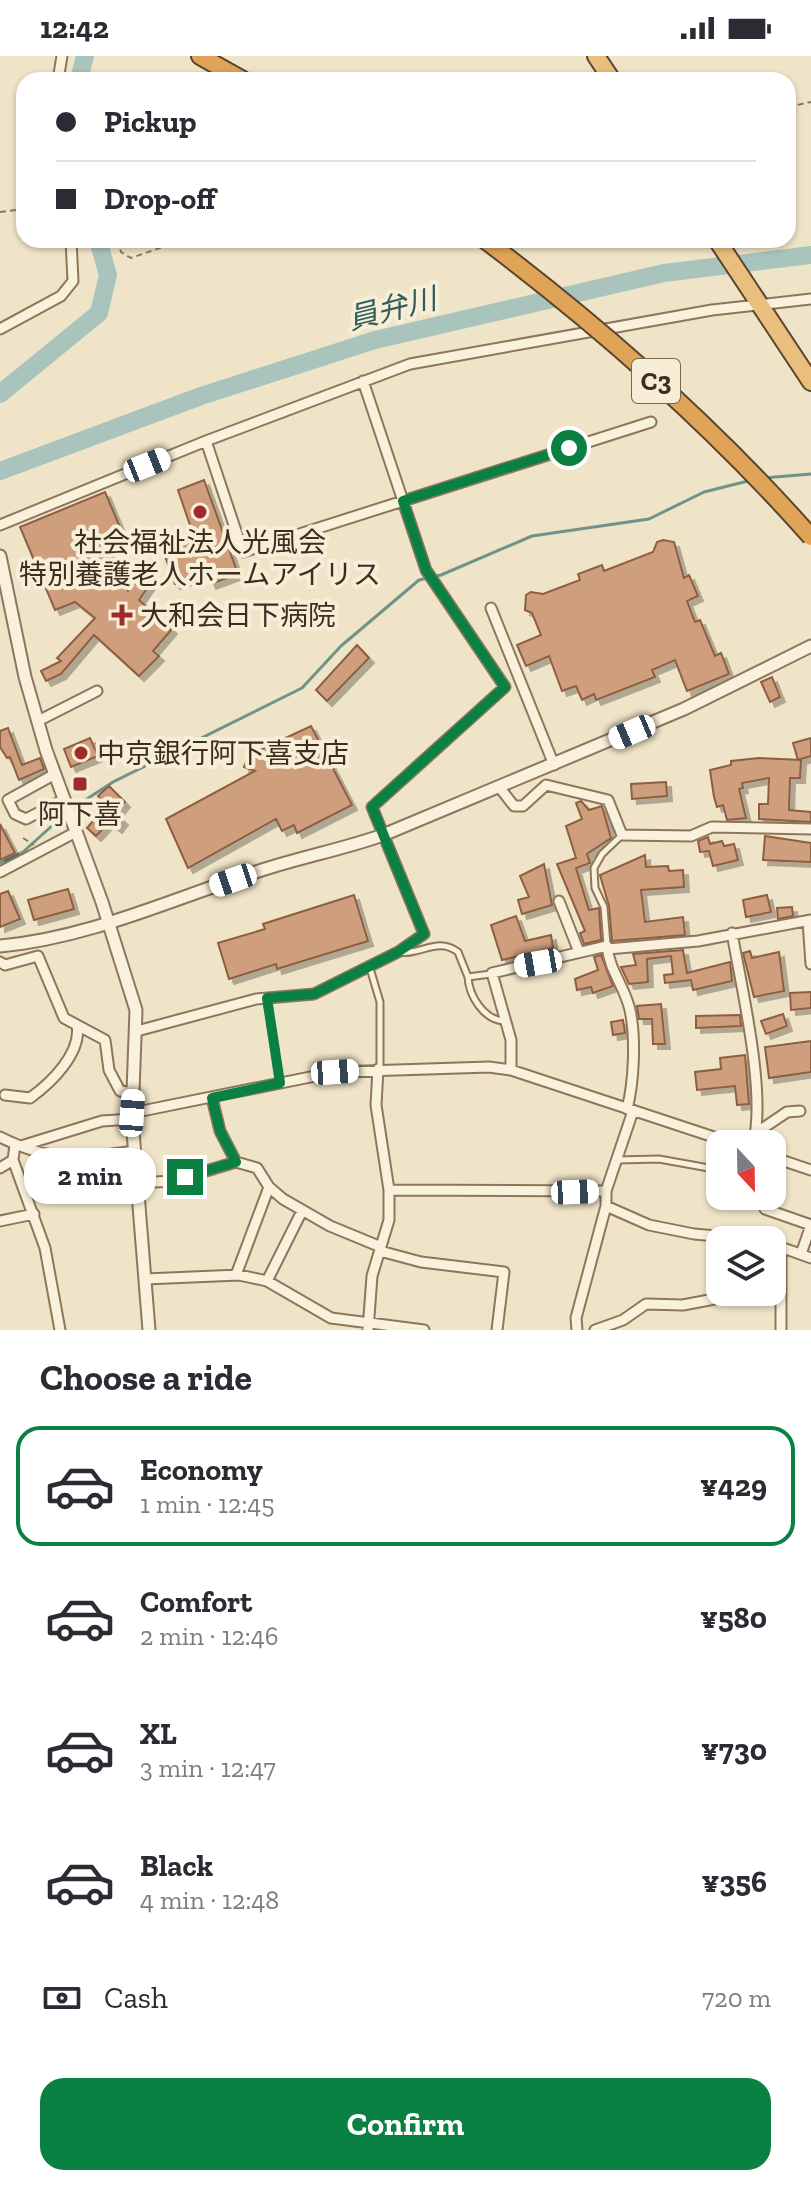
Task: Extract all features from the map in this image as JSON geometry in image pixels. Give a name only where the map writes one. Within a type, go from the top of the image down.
[{"type":"highway","points":[[200,56],[229,72]]},
{"type":"highway","name":"C3","points":[[495,248],[649,374],[723,445],[811,537]]},
{"type":"highway","points":[[722,248],[811,382]]},
{"type":"street","points":[[0,329],[61,296],[73,281],[73,248]]},
{"type":"street","points":[[0,525],[206,441],[410,364],[467,351],[757,302],[811,299]]},
{"type":"street","points":[[137,1031],[267,998],[314,994],[398,952],[424,934],[372,807],[505,687],[426,570],[363,381]]},
{"type":"street","points":[[206,441],[243,552],[651,422]]},
{"type":"street","points":[[0,556],[25,677],[38,721],[131,988],[137,1031],[133,1151],[149,1330]]},
{"type":"street","points":[[491,608],[554,765]]},
{"type":"street","points":[[0,946],[39,942],[108,923],[258,871],[335,852],[383,835],[709,698],[811,646]]},
{"type":"street","points":[[38,721],[97,691]]},
{"type":"street","points":[[55,774],[4,802],[15,814],[26,819],[68,808]]},
{"type":"street","points":[[500,788],[514,806],[523,806],[546,785],[608,800],[622,835],[691,836],[712,827],[811,829]]},
{"type":"street","points":[[0,872],[76,832]]},
{"type":"street","points":[[559,901],[579,952]]},
{"type":"street","points":[[511,1070],[511,1046],[492,973],[607,947],[636,948],[770,930],[810,921],[811,964]]},
{"type":"street","points":[[732,933],[751,1043],[755,1130]]},
{"type":"street","points":[[577,1330],[576,1318],[606,1206],[606,1191],[630,1110],[633,1078],[630,1013],[608,960],[607,947]]},
{"type":"street","points":[[0,962],[5,965],[38,956],[64,1018],[105,1040],[109,1070],[120,1091],[134,1093]]},
{"type":"street","points":[[5,1095],[30,1098],[46,1086],[73,1048],[79,1034],[77,1025]]},
{"type":"street","points":[[17,1146],[45,1142],[102,1121],[335,1072],[462,1066],[511,1070],[706,1135]]},
{"type":"street","points":[[368,1327],[372,1276],[389,1220],[389,1190],[376,1105],[379,1069]]},
{"type":"street","points":[[212,1098],[220,1131],[236,1162]]},
{"type":"street","points":[[766,1130],[787,1112],[800,1111]]},
{"type":"street","points":[[0,1137],[17,1146],[73,1160],[133,1151]]},
{"type":"street","points":[[17,1146],[13,1160],[45,1248],[60,1330]]},
{"type":"street","points":[[0,1168],[13,1160]]},
{"type":"street","points":[[136,1183],[173,1181],[236,1162],[257,1168],[269,1187],[302,1211],[380,1249],[421,1262],[504,1272],[497,1330]]},
{"type":"street","points":[[786,1162],[811,1170]]},
{"type":"street","points":[[236,1275],[269,1187]]},
{"type":"street","points":[[389,1190],[606,1191]]},
{"type":"street","points":[[606,1206],[649,1225],[706,1235]]},
{"type":"street","points":[[768,1210],[811,1225],[806,1256],[786,1249]]},
{"type":"street","points":[[267,1281],[302,1211]]},
{"type":"street","points":[[0,1221],[34,1214]]},
{"type":"street","points":[[145,1279],[236,1275],[267,1281],[331,1318],[368,1327],[424,1330]]},
{"type":"street","points":[[595,1330],[623,1320],[646,1304],[683,1305],[706,1301]]},
{"type":"street","points":[[781,1330],[783,1306]]},
{"type":"lane","points":[[607,947],[604,907],[595,888],[594,868],[602,854],[622,835]]},
{"type":"lane","points":[[398,952],[407,954],[439,945],[453,948],[468,977],[471,998],[495,1020],[504,1021]]},
{"type":"lane","points":[[369,965],[380,1002],[379,1069]]},
{"type":"lane","points":[[468,977],[492,973]]},
{"type":"lane","points":[[267,998],[280,1083]]},
{"type":"lane","points":[[617,1160],[659,1159],[706,1167]]},
{"type":"path","points":[[0,205],[1,212]]},
{"type":"path","points":[[120,248],[131,258],[160,248]]},
{"type":"path","points":[[23,838],[30,841]]},
{"type":"building","name":"社会福祉法人光風会 特別養護老人ホームアイリス","points":[[204,480],[238,574],[211,584],[207,573],[175,584],[161,545],[193,534],[178,490]]},
{"type":"building","points":[[105,492],[122,532],[106,538],[128,591],[138,576],[150,584],[139,600],[172,629],[153,651],[159,656],[139,676],[94,635],[61,674],[46,681],[41,671],[61,661],[57,658],[95,618],[75,602],[55,610],[20,527]]},
{"type":"building","points":[[657,542],[674,542],[684,578],[689,575],[698,596],[687,601],[695,622],[700,620],[715,656],[721,653],[729,674],[687,691],[675,660],[652,670],[655,677],[596,700],[594,694],[582,700],[576,686],[562,691],[549,656],[526,666],[517,645],[541,635],[532,613],[525,610],[526,595],[531,592],[543,594],[580,580],[578,574],[602,565],[604,571],[653,552]]},
{"type":"building","points":[[357,645],[369,658],[327,701],[316,690]]},
{"type":"building","points":[[772,677],[780,697],[770,702],[761,682]]},
{"type":"building","points":[[311,726],[352,805],[297,833],[294,825],[282,831],[276,819],[188,868],[166,819],[255,771],[244,767],[249,755]]},
{"type":"building","points":[[8,728],[22,765],[40,758],[44,769],[19,780],[10,757],[7,758],[0,747],[0,731]]},
{"type":"building","name":"中京銀行阿下喜支店","points":[[90,738],[98,756],[71,767],[64,749]]},
{"type":"building","points":[[811,738],[811,756],[798,760],[793,743]]},
{"type":"building","points":[[759,758],[801,760],[800,778],[790,778],[789,810],[811,812],[811,822],[759,819],[759,804],[768,804],[769,778],[742,783],[743,788],[739,789],[746,818],[727,820],[723,805],[717,807],[710,770],[731,765],[731,761]]},
{"type":"building","points":[[666,782],[667,796],[632,799],[631,784]]},
{"type":"building","points":[[109,786],[125,802],[116,814],[123,820],[117,828],[109,822],[96,836],[87,828],[107,805],[98,796]]},
{"type":"building","points":[[581,801],[589,810],[602,806],[611,838],[587,854],[590,863],[576,868],[589,910],[599,908],[601,940],[584,944],[580,933],[585,931],[557,864],[576,858],[566,826],[582,819],[576,803]]},
{"type":"building","points":[[0,824],[15,853],[0,860]]},
{"type":"building","points":[[765,836],[811,843],[811,862],[763,860]]},
{"type":"building","points":[[708,837],[710,844],[722,841],[724,846],[734,844],[738,860],[713,866],[709,851],[700,852],[698,841]]},
{"type":"building","points":[[645,855],[646,867],[668,866],[669,871],[683,870],[684,887],[641,890],[645,922],[683,917],[685,935],[612,941],[609,906],[600,875]]},
{"type":"building","points":[[544,864],[552,905],[522,914],[518,900],[529,897],[520,876]]},
{"type":"building","points":[[68,889],[74,909],[34,920],[28,900]]},
{"type":"building","points":[[8,891],[20,919],[0,927],[0,894]]},
{"type":"building","points":[[354,895],[368,941],[277,969],[276,964],[229,979],[218,943],[265,929],[263,924]]},
{"type":"building","points":[[767,895],[771,912],[746,917],[743,900]]},
{"type":"building","points":[[792,907],[793,916],[778,919],[777,908]]},
{"type":"building","points":[[516,916],[525,941],[551,935],[553,948],[502,960],[491,925]]},
{"type":"building","points":[[683,950],[687,973],[730,962],[732,981],[693,990],[691,980],[665,983],[664,975],[673,974],[671,956],[647,959],[648,982],[629,984],[621,967],[636,965],[633,954]]},
{"type":"building","points":[[750,951],[752,958],[779,952],[784,991],[754,997],[743,953]]},
{"type":"building","points":[[601,955],[613,986],[593,993],[591,987],[577,990],[575,979],[598,970],[594,957]]},
{"type":"building","points":[[811,992],[811,1008],[791,1010],[790,993]]},
{"type":"building","points":[[661,1004],[665,1044],[653,1044],[652,1019],[639,1019],[637,1006]]},
{"type":"building","points":[[783,1014],[787,1026],[766,1034],[761,1021]]},
{"type":"building","points":[[740,1015],[741,1026],[696,1028],[696,1016]]},
{"type":"building","points":[[623,1020],[625,1033],[613,1035],[611,1022]]},
{"type":"building","points":[[811,1041],[811,1072],[769,1078],[765,1047]]},
{"type":"building","points":[[745,1055],[749,1104],[737,1105],[735,1086],[697,1090],[695,1072],[721,1069],[720,1058]]},
{"type":"waterway","points":[[81,72],[85,56]]},
{"type":"waterway","points":[[0,394],[99,313],[108,275],[100,248]]},
{"type":"waterway","name":"員弁川","points":[[0,471],[201,396],[375,340],[664,273],[811,255]]},
{"type":"waterway","points":[[763,478],[811,474]]},
{"type":"waterway","points":[[70,810],[113,782],[302,688],[341,646],[419,580],[441,575],[532,536],[649,519],[704,492],[752,480]]},
{"type":"waterway","points":[[0,863],[23,852],[64,815]]},
{"type":"place","name":"社会福祉法人光風会 特別養護老人ホームアイリス","points":[[200,512]]},
{"type":"place","name":"大和会日下病院","points":[[122,615]]},
{"type":"place","name":"中京銀行阿下喜支店","points":[[81,753]]},
{"type":"place","name":"阿下喜","points":[[80,784]]},
{"type":"route","points":[[185,1177],[236,1162],[220,1131],[212,1098],[280,1083],[267,998],[314,994],[398,952],[424,934],[372,807],[505,687],[426,570],[403,501],[569,448]]}]
